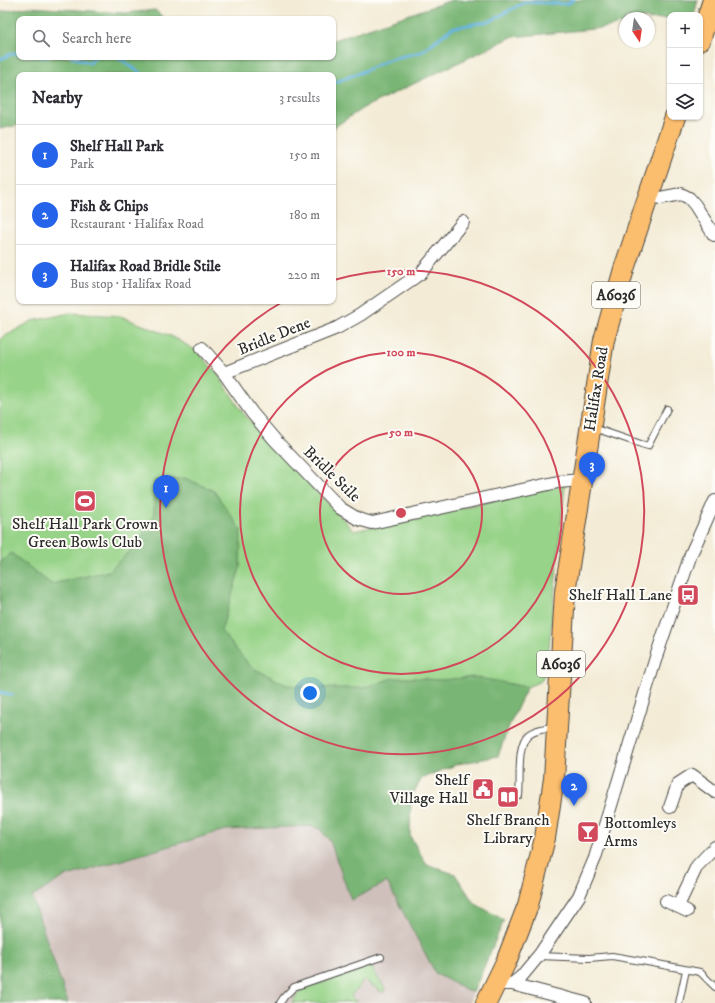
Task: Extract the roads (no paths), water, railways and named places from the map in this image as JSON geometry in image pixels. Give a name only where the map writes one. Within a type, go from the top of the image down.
[{"type":"highway","points":[[703,31],[713,0]]},
{"type":"highway","name":"Halifax Road","points":[[504,984],[506,962],[528,905],[545,838],[554,779],[565,592],[604,340],[648,193],[674,120]]},
{"type":"highway","name":"A6036","points":[[486,1003],[504,984]]},
{"type":"street","points":[[648,193],[660,198],[681,194],[689,198],[714,236]]},
{"type":"street","name":"Bridle Dene","points":[[224,373],[337,328],[360,315],[421,273],[463,222]]},
{"type":"street","name":"Bridle Stile","points":[[202,348],[224,373],[252,413],[275,440],[340,508],[358,520],[372,523],[558,482],[582,480]]},
{"type":"street","points":[[504,984],[521,977],[539,956],[579,896],[595,858],[657,654],[691,554],[715,501]]},
{"type":"street","points":[[670,807],[678,784],[692,775],[713,787]]},
{"type":"street","points":[[666,901],[683,908],[697,866],[714,849]]},
{"type":"street","points":[[504,984],[585,1003]]},
{"type":"lane","points":[[590,427],[648,446],[667,409]]},
{"type":"lane","points":[[520,795],[520,756],[523,744],[528,734],[541,729],[557,726]]},
{"type":"lane","points":[[539,956],[589,958],[612,956],[700,972],[715,987]]},
{"type":"lane","points":[[280,1003],[294,987],[381,957]]},
{"type":"lane","points":[[679,1003],[686,970]]},
{"type":"waterway","points":[[336,82],[390,59],[421,52],[452,28],[490,21],[525,2],[567,4],[573,0]]},
{"type":"waterway","points":[[0,59],[16,53]]},
{"type":"waterway","points":[[81,60],[90,63],[92,60]]},
{"type":"waterway","points":[[122,60],[139,72]]},
{"type":"waterway","points":[[0,692],[13,695]]},
{"type":"place","name":"Halifax Road Bridle Stile","points":[[592,485]]},
{"type":"place","name":"Shelf Hall Park Crown Green Bowls Club","points":[[85,501]]},
{"type":"place","name":"Shelf Hall Park","points":[[166,508]]},
{"type":"place","name":"Shelf Hall Lane","points":[[688,595]]},
{"type":"place","name":"Shelf Village Hall","points":[[483,789]]},
{"type":"place","name":"Shelf Branch Library","points":[[508,797]]},
{"type":"place","name":"Fish & Chips","points":[[574,806]]},
{"type":"place","name":"Bottomleys Arms","points":[[588,832]]}]
